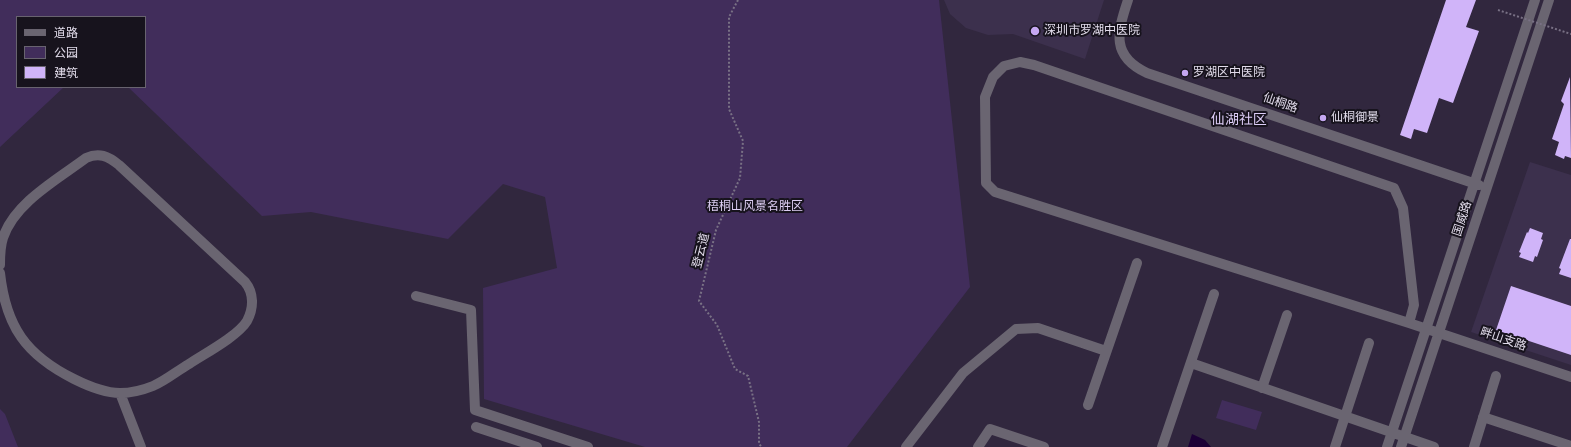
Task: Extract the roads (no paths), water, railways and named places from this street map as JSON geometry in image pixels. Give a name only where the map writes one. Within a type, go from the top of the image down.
[{"type":"street","name":"仙桐路","points":[[1128,0],[1120,26],[1120,47],[1125,58],[1131,65],[1138,69],[1487,188]]},
{"type":"street","name":"国威路","points":[[1387,447],[1535,0]]},
{"type":"street","name":"国威路","points":[[1401,447],[1549,0]]},
{"type":"street","name":"畔山支路","points":[[1409,323],[1414,305],[1403,208],[1394,188],[1034,65],[1020,62],[1004,66],[993,77],[985,97],[986,182],[995,192],[1409,323],[1439,332],[1571,377]]},
{"type":"street","points":[[0,265],[3,239],[13,218],[22,207],[86,158],[92,155],[100,155],[108,157],[119,165],[245,282],[250,288],[252,305],[250,314],[242,328],[157,384],[142,389],[120,393],[102,390],[83,383],[46,362],[30,348],[18,332],[8,313],[2,293],[0,273]]},
{"type":"street","points":[[1088,405],[1137,263]]},
{"type":"street","points":[[1162,447],[1214,294]]},
{"type":"street","points":[[416,296],[471,310],[475,410],[588,447]]},
{"type":"street","points":[[1262,388],[1287,315]]},
{"type":"street","points":[[906,447],[963,373],[1016,329],[1038,328],[1106,351]]},
{"type":"street","points":[[1335,447],[1369,343]]},
{"type":"street","points":[[1191,363],[1434,447]]},
{"type":"street","points":[[1474,447],[1496,376]]},
{"type":"street","points":[[120,393],[141,447]]},
{"type":"street","points":[[1483,417],[1571,446]]},
{"type":"street","points":[[476,427],[537,447]]},
{"type":"street","points":[[978,447],[990,429],[1044,447]]},
{"type":"place","name":"深圳市罗湖中医院","points":[[1035,31]]},
{"type":"place","name":"罗湖区中医院","points":[[1185,73]]},
{"type":"place","name":"仙桐御景","points":[[1323,118]]},
{"type":"district","name":"仙湖社区","points":[[1239,121]]},
{"type":"park label","name":"梧桐山风景名胜区","points":[[755,207]]}]
